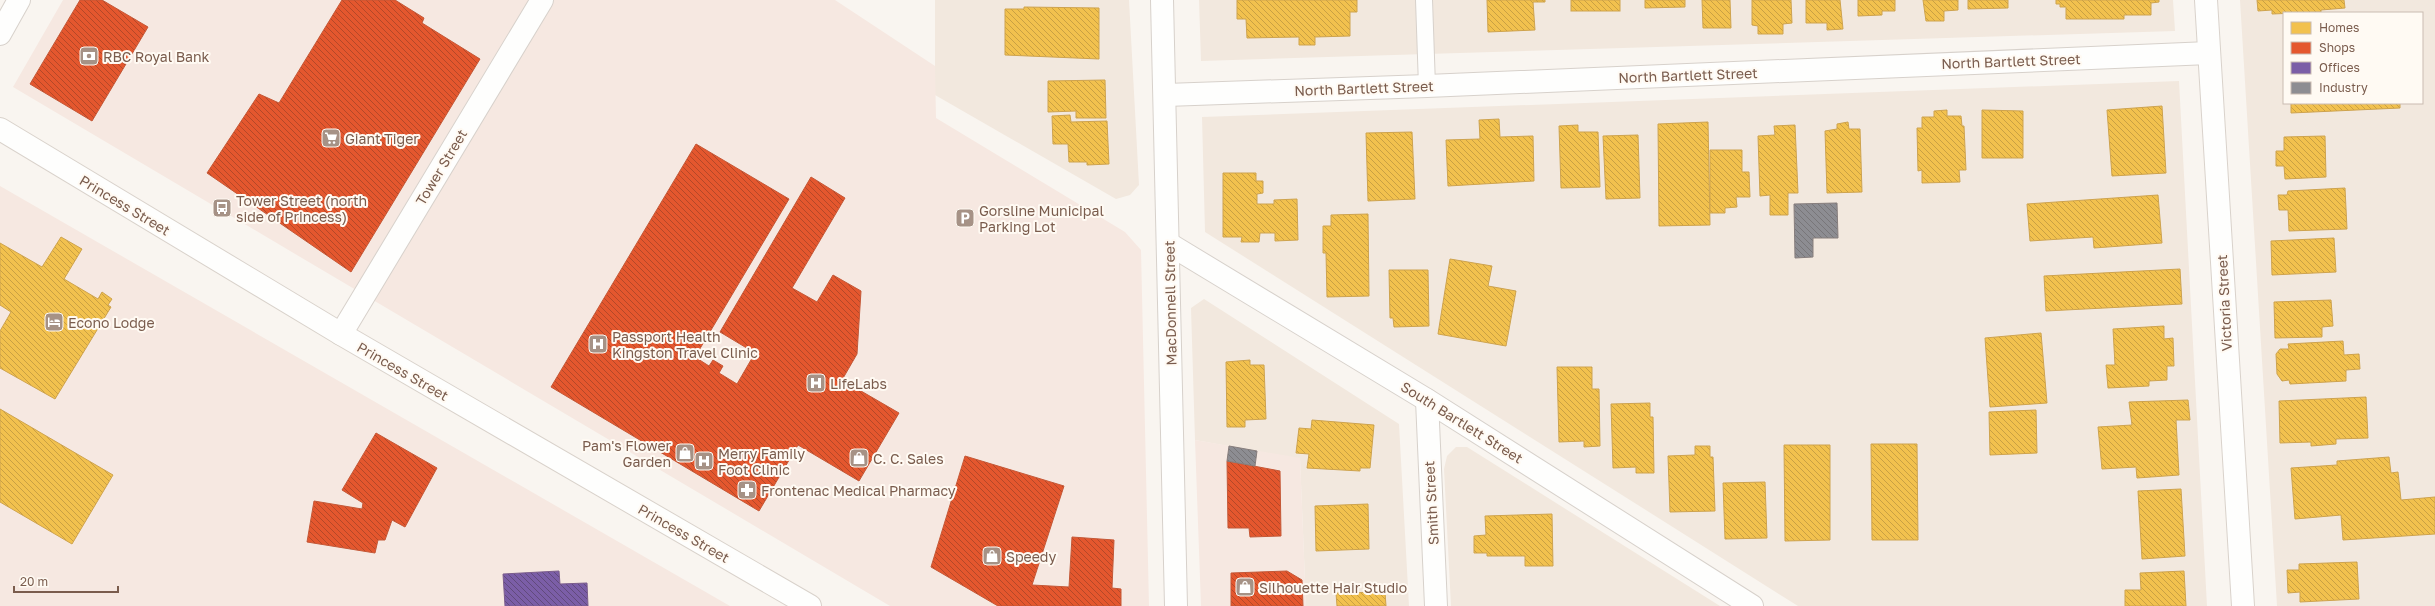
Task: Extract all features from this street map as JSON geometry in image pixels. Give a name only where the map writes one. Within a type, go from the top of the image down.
[{"type":"street","points":[[0,34],[19,0]]},
{"type":"street","name":"Tower Street","points":[[341,334],[542,0]]},
{"type":"street","name":"MacDonnell Street","points":[[1162,0],[1166,95],[1176,606]]},
{"type":"street","name":"Victoria Street","points":[[2206,0],[2243,606]]},
{"type":"street","name":"North Bartlett Street","points":[[1166,95],[1427,86],[2209,53]]},
{"type":"street","name":"Princess Street","points":[[0,129],[341,334],[810,606]]},
{"type":"street","name":"South Bartlett Street","points":[[1169,244],[1427,400],[1752,606]]},
{"type":"street","name":"Smith Street","points":[[1427,400],[1436,606]]},
{"type":"lane","points":[[1424,0],[1427,86]]},
{"type":"shaded area","points":[[63,0],[835,0],[935,66],[936,118],[1125,232],[1141,250],[1149,606],[890,606],[13,87]]},
{"type":"shaded area","points":[[935,0],[1129,0],[1139,185],[1130,195],[1116,199],[935,95]]},
{"type":"shaded area","points":[[1199,0],[2173,0],[2175,31],[1201,61]]},
{"type":"shaded area","points":[[2240,0],[2435,0],[2435,606],[2277,606]]},
{"type":"shaded area","points":[[2179,81],[2207,606],[1798,606],[1205,232],[1202,117]]},
{"type":"shaded area","points":[[0,186],[730,606],[0,606]]},
{"type":"shaded area","points":[[1204,299],[1399,424],[1409,606],[1306,606],[1300,459],[1195,440],[1191,308]]},
{"type":"shaded area","points":[[1195,440],[1300,458],[1306,606],[1201,606]]},
{"type":"shaded area","points":[[1456,447],[1467,447],[1720,606],[1451,606],[1444,469],[1447,456]]},
{"type":"building: Homes","points":[[1237,0],[1357,0],[1357,12],[1350,12],[1350,36],[1315,37],[1315,45],[1299,45],[1299,37],[1247,38],[1246,19],[1237,19]]},
{"type":"building: Homes","points":[[1487,0],[1545,0],[1545,2],[1533,2],[1535,30],[1488,32]]},
{"type":"building: Homes","points":[[1571,0],[1620,0],[1620,11],[1571,11]]},
{"type":"building: Homes","points":[[1645,0],[1685,0],[1685,7],[1645,8]]},
{"type":"building: Homes","points":[[1702,0],[1730,0],[1731,28],[1703,28]]},
{"type":"building: Homes","points":[[1752,0],[1791,0],[1792,23],[1783,24],[1783,34],[1758,34],[1758,26],[1752,25]]},
{"type":"building: Homes","points":[[1806,0],[1840,0],[1843,29],[1827,30],[1827,23],[1806,23]]},
{"type":"building: Homes","points":[[1858,0],[1895,0],[1895,11],[1882,11],[1882,15],[1858,16]]},
{"type":"building: Homes","points":[[1923,0],[1958,0],[1958,10],[1944,11],[1944,21],[1926,21]]},
{"type":"building: Homes","points":[[1968,0],[2008,0],[2008,8],[1968,9]]},
{"type":"building: Homes","points":[[2056,0],[2159,0],[2159,2],[2151,3],[2151,15],[2124,15],[2124,19],[2066,19],[2066,7],[2060,7],[2060,4],[2056,4]]},
{"type":"building: Homes","points":[[2257,0],[2344,0],[2345,8],[2321,10],[2321,12],[2283,12],[2283,14],[2272,14],[2272,10],[2258,11]]},
{"type":"building: Homes","points":[[1024,7],[1099,8],[1099,59],[1005,55],[1005,9],[1024,9]]},
{"type":"building: Homes","points":[[1105,80],[1106,118],[1076,118],[1076,111],[1048,112],[1048,81]]},
{"type":"building: Homes","points":[[2291,104],[2400,104],[2400,108],[2291,113]]},
{"type":"building: Homes","points":[[2162,106],[2166,173],[2112,176],[2107,110]]},
{"type":"building: Homes","points":[[1947,110],[1947,116],[1961,116],[1962,126],[1964,126],[1966,170],[1959,170],[1960,182],[1922,183],[1922,170],[1918,171],[1917,128],[1922,128],[1922,117],[1934,117],[1934,111]]},
{"type":"building: Homes","points":[[1982,110],[2023,111],[2023,158],[1982,158]]},
{"type":"building: Homes","points":[[1070,115],[1071,122],[1107,121],[1109,164],[1087,165],[1087,162],[1069,162],[1068,144],[1053,144],[1052,116]]},
{"type":"building: Homes","points":[[1499,119],[1500,137],[1533,136],[1534,181],[1448,186],[1446,140],[1480,139],[1479,120]]},
{"type":"building: Homes","points":[[1708,122],[1710,225],[1659,226],[1658,124]]},
{"type":"building: Homes","points":[[1848,122],[1849,129],[1860,129],[1862,192],[1827,193],[1825,131],[1837,129],[1837,124]]},
{"type":"building: Homes","points":[[1578,125],[1578,132],[1598,132],[1600,187],[1561,188],[1559,126]]},
{"type":"building: Homes","points":[[1795,125],[1798,193],[1788,193],[1788,215],[1770,215],[1770,195],[1760,196],[1758,136],[1775,135],[1774,126]]},
{"type":"building: Homes","points":[[1412,132],[1415,199],[1368,201],[1366,133]]},
{"type":"building: Homes","points":[[1638,135],[1640,198],[1606,199],[1603,136]]},
{"type":"building: Homes","points":[[2325,136],[2326,177],[2285,179],[2284,166],[2276,166],[2276,151],[2284,151],[2284,137]]},
{"type":"building: Homes","points":[[1710,150],[1742,150],[1742,172],[1749,172],[1750,197],[1736,197],[1737,207],[1725,208],[1725,213],[1710,213]]},
{"type":"building: Homes","points":[[1223,173],[1256,173],[1256,181],[1263,181],[1263,193],[1257,194],[1257,204],[1274,204],[1274,200],[1297,199],[1298,240],[1275,241],[1275,233],[1260,233],[1259,242],[1241,242],[1242,237],[1223,237]]},
{"type":"building: Homes","points":[[2345,188],[2347,229],[2289,231],[2288,210],[2279,210],[2278,195],[2287,195],[2288,191]]},
{"type":"building: Homes","points":[[2158,195],[2162,243],[2094,248],[2093,237],[2030,241],[2027,204]]},
{"type":"building: Homes","points":[[1368,214],[1369,296],[1327,297],[1326,253],[1323,253],[1323,226],[1331,226],[1331,215]]},
{"type":"building: Homes","name":"Econo Lodge","points":[[61,237],[82,249],[64,279],[98,299],[102,292],[112,299],[108,305],[111,307],[55,399],[0,368],[0,331],[11,312],[0,305],[0,243],[42,267]]},
{"type":"building: Homes","points":[[2334,238],[2336,272],[2272,275],[2271,241]]},
{"type":"building: Homes","points":[[1450,259],[1492,266],[1488,286],[1516,291],[1506,346],[1438,334]]},
{"type":"building: Homes","points":[[2180,269],[2182,304],[2046,311],[2044,276]]},
{"type":"building: Homes","points":[[1389,270],[1428,270],[1429,326],[1394,327],[1393,318],[1390,318]]},
{"type":"building: Homes","points":[[2331,300],[2333,326],[2322,327],[2322,337],[2275,338],[2274,302]]},
{"type":"building: Homes","points":[[2164,326],[2164,339],[2173,338],[2174,366],[2167,366],[2167,380],[2149,381],[2149,386],[2108,388],[2106,365],[2115,365],[2113,329]]},
{"type":"building: Homes","points":[[2041,333],[2047,403],[1990,407],[1985,338]]},
{"type":"building: Homes","points":[[2343,341],[2344,355],[2359,354],[2360,369],[2346,370],[2346,381],[2290,384],[2289,380],[2282,381],[2277,374],[2276,354],[2280,349],[2289,349],[2288,344]]},
{"type":"building: Homes","points":[[1250,360],[1250,365],[1264,365],[1266,419],[1245,420],[1245,427],[1227,427],[1226,362]]},
{"type":"building: Homes","points":[[1557,367],[1592,367],[1592,389],[1599,389],[1600,446],[1584,447],[1584,441],[1559,442]]},
{"type":"building: Homes","points":[[2366,397],[2368,438],[2336,439],[2336,444],[2311,446],[2311,442],[2280,443],[2279,401]]},
{"type":"building: Homes","points":[[2188,400],[2190,420],[2176,420],[2179,475],[2137,478],[2136,467],[2102,469],[2098,427],[2132,425],[2129,402]]},
{"type":"building: Homes","points":[[1650,403],[1650,417],[1653,417],[1654,473],[1636,473],[1636,467],[1613,468],[1611,404]]},
{"type":"building: Homes","points":[[0,409],[113,475],[72,544],[0,502]]},
{"type":"building: Homes","points":[[2036,410],[2037,453],[1990,455],[1989,412]]},
{"type":"building: Homes","points":[[1312,420],[1374,425],[1370,468],[1360,468],[1360,471],[1307,468],[1309,454],[1296,453],[1299,428],[1311,429]]},
{"type":"building: Homes","points":[[1871,444],[1917,444],[1918,540],[1872,540]]},
{"type":"building: Homes","points":[[1784,445],[1830,445],[1830,540],[1785,541]]},
{"type":"building: Homes","points":[[1695,446],[1710,446],[1710,457],[1713,457],[1715,511],[1670,512],[1668,456],[1695,455]]},
{"type":"building: Homes","points":[[2389,457],[2391,473],[2398,472],[2401,500],[2435,497],[2435,534],[2343,540],[2341,515],[2295,519],[2291,468],[2337,465],[2337,461]]},
{"type":"building: Homes","points":[[1765,482],[1767,538],[1725,539],[1723,483]]},
{"type":"building: Homes","points":[[2181,489],[2185,556],[2142,559],[2138,491]]},
{"type":"building: Homes","points":[[1368,504],[1369,549],[1316,551],[1315,506]]},
{"type":"building: Homes","points":[[1552,514],[1553,566],[1525,566],[1525,556],[1487,556],[1487,553],[1474,553],[1474,536],[1486,535],[1485,516]]},
{"type":"building: Homes","points":[[2357,562],[2359,599],[2300,602],[2300,592],[2288,593],[2287,570],[2299,570],[2299,564]]},
{"type":"building: Homes","points":[[2184,571],[2186,606],[2125,606],[2125,590],[2141,590],[2140,573]]},
{"type":"building: Homes","points":[[1385,592],[1386,606],[1337,606],[1336,593]]},
{"type":"building: Shops","name":"RBC Royal Bank","points":[[80,0],[102,0],[148,27],[92,121],[30,84]]},
{"type":"building: Shops","name":"Giant Tiger","points":[[342,0],[395,0],[424,18],[422,23],[480,59],[351,272],[207,173],[259,94],[279,103]]},
{"type":"building: Shops","points":[[696,144],[789,199],[695,357],[709,366],[713,360],[723,366],[719,373],[737,384],[755,353],[720,332],[811,177],[845,198],[792,288],[817,302],[833,275],[861,291],[857,354],[842,380],[899,413],[859,481],[798,445],[759,511],[551,387]]},
{"type":"building: Shops","points":[[376,433],[437,468],[405,527],[392,520],[385,540],[378,540],[375,553],[307,542],[314,501],[362,509],[363,503],[342,490]]},
{"type":"building: Shops","points":[[965,456],[1064,486],[1032,585],[1069,587],[1072,537],[1114,540],[1112,588],[1121,589],[1121,606],[998,606],[931,567]]},
{"type":"building: Shops","points":[[1227,461],[1280,471],[1281,536],[1250,537],[1249,528],[1228,528]]},
{"type":"building: Shops","points":[[1287,571],[1302,580],[1303,606],[1231,606],[1231,573]]},
{"type":"building: Offices","points":[[559,571],[560,584],[587,583],[588,606],[505,606],[503,574]]},
{"type":"building: Industry","points":[[1837,203],[1838,238],[1813,238],[1813,257],[1795,258],[1794,204]]},
{"type":"building: Industry","points":[[1229,446],[1257,451],[1255,466],[1227,461]]},
{"type":"place","name":"RBC Royal Bank","points":[[89,56]]},
{"type":"place","name":"Giant Tiger","points":[[331,138]]},
{"type":"place","name":"Tower Street (north side of Princess)","points":[[222,208]]},
{"type":"place","name":"Gorsline Municipal Parking Lot","points":[[965,218]]},
{"type":"place","name":"Econo Lodge","points":[[54,322]]},
{"type":"place","name":"Passport Health Kingston Travel Clinic","points":[[598,344]]},
{"type":"place","name":"LifeLabs","points":[[816,383]]},
{"type":"place","name":"Pam's Flower Garden","points":[[685,453]]},
{"type":"place","name":"C. C. Sales","points":[[859,458]]},
{"type":"place","name":"Merry Family Foot Clinic","points":[[704,461]]},
{"type":"place","name":"Frontenac Medical Pharmacy","points":[[747,490]]},
{"type":"place","name":"Speedy","points":[[992,556]]},
{"type":"place","name":"Silhouette Hair Studio","points":[[1245,587]]}]
